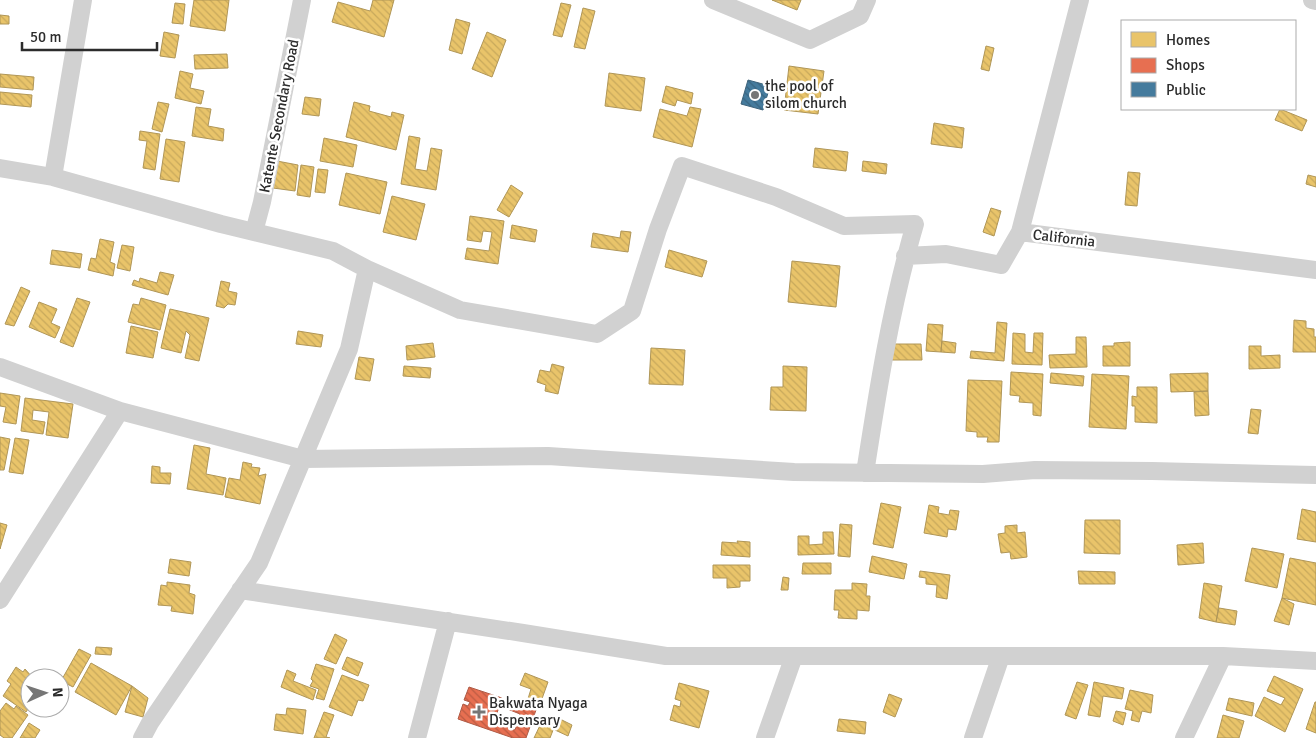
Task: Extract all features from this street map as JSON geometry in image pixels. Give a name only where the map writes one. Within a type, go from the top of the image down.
[{"type":"street","points":[[53,177],[83,0]]},
{"type":"street","name":"Katente Secondary Road","points":[[254,232],[262,202],[302,0]]},
{"type":"street","points":[[713,0],[810,40],[860,16],[867,0]]},
{"type":"street","name":"California","points":[[1080,0],[1020,232],[1316,270]]},
{"type":"street","points":[[1312,0],[1316,1]]},
{"type":"street","points":[[0,168],[53,177],[254,232],[333,251],[367,269],[460,310],[597,334],[632,311],[658,229],[682,166],[776,197],[844,226],[915,224],[905,256],[882,363],[865,473]]},
{"type":"street","points":[[905,256],[946,254],[1001,266],[1020,232]]},
{"type":"street","points":[[142,738],[258,563],[349,349],[367,269]]},
{"type":"street","points":[[0,367],[120,411],[303,459],[548,456],[794,472],[983,474],[1035,470],[1142,470],[1316,476]]},
{"type":"street","points":[[0,600],[120,411]]},
{"type":"street","points":[[240,590],[666,656],[1223,656],[1316,661]]},
{"type":"street","points":[[417,738],[448,621]]},
{"type":"street","points":[[765,738],[794,656]]},
{"type":"street","points":[[973,738],[1001,656]]},
{"type":"street","points":[[1184,738],[1223,656]]},
{"type":"building: Homes","points":[[194,0],[229,0],[225,31],[190,26]]},
{"type":"building: Homes","points":[[373,0],[394,0],[384,37],[332,22],[338,2],[370,11]]},
{"type":"building: Homes","points":[[772,0],[801,0],[797,10]]},
{"type":"building: Homes","points":[[175,3],[185,4],[183,24],[172,23]]},
{"type":"building: Homes","points":[[561,3],[571,5],[562,37],[553,35]]},
{"type":"building: Homes","points":[[583,8],[595,11],[585,49],[574,47]]},
{"type":"building: Homes","points":[[0,15],[9,16],[9,24],[0,24]]},
{"type":"building: Homes","points":[[456,19],[470,23],[462,54],[449,50]]},
{"type":"building: Homes","points":[[164,32],[179,35],[175,58],[160,56]]},
{"type":"building: Homes","points":[[487,32],[506,40],[492,77],[472,69]]},
{"type":"building: Homes","points":[[986,46],[994,48],[989,71],[981,69]]},
{"type":"building: Homes","points":[[227,54],[228,68],[195,69],[194,55]]},
{"type":"building: Homes","points":[[789,66],[824,71],[818,114],[784,110]]},
{"type":"building: Homes","points":[[180,71],[193,74],[190,88],[204,91],[201,104],[175,98]]},
{"type":"building: Homes","points":[[609,73],[645,78],[641,111],[605,106]]},
{"type":"building: Homes","points":[[0,74],[34,77],[33,90],[0,87]]},
{"type":"building: Homes","points":[[666,86],[693,93],[691,104],[677,100],[675,106],[662,102]]},
{"type":"building: Homes","points":[[0,92],[32,95],[31,107],[0,104]]},
{"type":"building: Homes","points":[[305,97],[321,99],[319,116],[302,114]]},
{"type":"building: Homes","points":[[158,102],[169,104],[162,132],[152,129]]},
{"type":"building: Homes","points":[[354,102],[370,106],[369,111],[391,117],[392,112],[404,115],[396,150],[346,137]]},
{"type":"building: Homes","points":[[196,107],[211,109],[208,126],[224,129],[223,141],[192,136]]},
{"type":"building: Homes","points":[[690,107],[701,109],[692,147],[653,137],[660,109],[687,116]]},
{"type":"building: Homes","points":[[1280,110],[1282,110],[1307,120],[1302,131],[1275,120]]},
{"type":"building: Homes","points":[[934,123],[964,128],[962,148],[931,144]]},
{"type":"building: Homes","points":[[140,131],[160,134],[155,170],[143,168],[147,141],[139,140]]},
{"type":"building: Homes","points":[[409,136],[420,138],[415,169],[427,171],[431,148],[442,150],[436,190],[401,184]]},
{"type":"building: Homes","points":[[324,138],[357,145],[353,167],[320,161]]},
{"type":"building: Homes","points":[[166,139],[185,142],[179,182],[160,179]]},
{"type":"building: Homes","points":[[815,148],[848,152],[846,171],[813,167]]},
{"type":"building: Homes","points":[[277,161],[298,165],[295,191],[273,188]]},
{"type":"building: Homes","points":[[863,161],[887,164],[886,174],[862,171]]},
{"type":"building: Homes","points":[[301,165],[314,167],[310,197],[297,195]]},
{"type":"building: Homes","points":[[318,169],[328,170],[325,193],[315,192]]},
{"type":"building: Homes","points":[[1128,172],[1140,173],[1137,206],[1125,205]]},
{"type":"building: Homes","points":[[346,173],[387,182],[380,214],[339,205]]},
{"type":"building: Homes","points":[[1308,175],[1316,177],[1316,187],[1306,184]]},
{"type":"building: Homes","points":[[511,185],[523,193],[509,217],[497,210]]},
{"type":"building: Homes","points":[[392,196],[425,204],[416,240],[383,232]]},
{"type":"building: Homes","points":[[991,208],[1001,211],[994,236],[983,232]]},
{"type":"building: Homes","points":[[470,216],[504,221],[498,264],[465,259],[467,248],[489,251],[492,232],[483,231],[481,242],[467,240]]},
{"type":"building: Homes","points":[[512,225],[537,230],[535,242],[510,238]]},
{"type":"building: Homes","points":[[621,231],[631,232],[628,252],[591,247],[593,233],[620,238]]},
{"type":"building: Homes","points":[[100,239],[114,242],[110,262],[115,264],[113,276],[88,270],[91,258],[96,259]]},
{"type":"building: Homes","points":[[122,245],[134,247],[130,271],[117,268]]},
{"type":"building: Homes","points":[[52,250],[82,254],[80,268],[50,264]]},
{"type":"building: Homes","points":[[669,250],[707,261],[702,277],[665,267]]},
{"type":"building: Homes","points":[[792,261],[840,266],[836,307],[788,302]]},
{"type":"building: Homes","points":[[160,272],[174,275],[168,295],[132,285],[134,280],[139,282],[140,278],[157,283]]},
{"type":"building: Homes","points":[[221,281],[230,283],[228,291],[237,293],[235,305],[228,304],[224,308],[216,306]]},
{"type":"building: Homes","points":[[21,287],[30,291],[14,326],[5,324]]},
{"type":"building: Homes","points":[[77,298],[90,302],[73,347],[60,342]]},
{"type":"building: Homes","points":[[141,298],[166,305],[160,330],[128,322],[133,304],[139,305]]},
{"type":"building: Homes","points":[[39,302],[57,309],[51,323],[60,327],[55,338],[29,327]]},
{"type":"building: Homes","points":[[170,309],[209,318],[199,361],[185,358],[190,335],[186,331],[181,353],[161,348]]},
{"type":"building: Homes","points":[[1294,320],[1306,321],[1306,328],[1314,329],[1316,352],[1293,352]]},
{"type":"building: Homes","points":[[997,322],[1007,323],[1004,361],[970,358],[971,351],[995,353]]},
{"type":"building: Homes","points":[[928,324],[943,325],[941,352],[926,351]]},
{"type":"building: Homes","points":[[131,326],[158,332],[153,358],[126,353]]},
{"type":"building: Homes","points":[[298,331],[323,335],[321,347],[296,344]]},
{"type":"building: Homes","points":[[1013,333],[1025,334],[1025,352],[1033,353],[1034,333],[1043,333],[1042,365],[1012,364]]},
{"type":"building: Homes","points":[[1076,337],[1086,337],[1087,367],[1050,368],[1049,355],[1076,354]]},
{"type":"building: Homes","points":[[942,341],[956,343],[955,353],[941,352]]},
{"type":"building: Homes","points":[[1130,342],[1130,366],[1103,366],[1103,346],[1114,346],[1114,343]]},
{"type":"building: Homes","points":[[433,343],[435,357],[407,360],[406,346]]},
{"type":"building: Homes","points":[[892,344],[921,344],[922,360],[892,360]]},
{"type":"building: Homes","points":[[1249,346],[1261,346],[1261,356],[1280,355],[1280,368],[1249,369]]},
{"type":"building: Homes","points":[[651,348],[685,350],[683,385],[649,384]]},
{"type":"building: Homes","points":[[359,357],[374,359],[370,381],[355,379]]},
{"type":"building: Homes","points":[[552,364],[564,367],[558,394],[545,391],[546,385],[537,382],[540,370],[550,372]]},
{"type":"building: Homes","points":[[404,366],[431,368],[430,378],[403,376]]},
{"type":"building: Homes","points":[[783,366],[807,367],[806,411],[770,410],[771,387],[783,387]]},
{"type":"building: Homes","points":[[1011,372],[1043,374],[1041,416],[1033,415],[1033,403],[1019,402],[1020,396],[1010,395]]},
{"type":"building: Homes","points":[[1051,373],[1084,376],[1083,386],[1050,383]]},
{"type":"building: Homes","points":[[1208,373],[1208,391],[1171,392],[1170,374]]},
{"type":"building: Homes","points":[[1092,374],[1129,376],[1126,429],[1089,427]]},
{"type":"building: Homes","points":[[968,380],[1002,381],[999,442],[987,442],[988,437],[977,437],[977,432],[966,431]]},
{"type":"building: Homes","points":[[1137,387],[1157,387],[1157,423],[1135,422],[1135,406],[1132,406],[1132,396],[1137,397]]},
{"type":"building: Homes","points":[[1208,391],[1209,415],[1195,416],[1194,392]]},
{"type":"building: Homes","points":[[0,393],[20,396],[16,424],[3,422],[6,407],[0,406]]},
{"type":"building: Homes","points":[[25,398],[73,404],[68,438],[46,435],[49,412],[33,410],[32,420],[45,422],[43,434],[21,431]]},
{"type":"building: Homes","points":[[1251,409],[1261,410],[1258,434],[1248,433]]},
{"type":"building: Homes","points":[[0,437],[10,439],[4,470],[0,470]]},
{"type":"building: Homes","points":[[15,438],[29,440],[23,474],[9,472]]},
{"type":"building: Homes","points":[[194,445],[210,448],[206,474],[226,478],[223,495],[187,489]]},
{"type":"building: Homes","points":[[243,462],[252,464],[251,467],[260,468],[258,476],[266,474],[260,504],[225,497],[229,478],[240,480]]},
{"type":"building: Homes","points":[[152,466],[160,467],[160,473],[171,473],[170,484],[151,483]]},
{"type":"building: Homes","points":[[881,503],[901,507],[893,548],[873,544]]},
{"type":"building: Homes","points":[[929,505],[939,507],[938,513],[949,515],[950,510],[959,511],[956,530],[948,529],[947,537],[924,533]]},
{"type":"building: Homes","points":[[1302,509],[1316,512],[1316,542],[1297,539]]},
{"type":"building: Homes","points":[[1085,520],[1120,520],[1120,554],[1084,553]]},
{"type":"building: Homes","points":[[0,523],[7,525],[0,549]]},
{"type":"building: Homes","points":[[840,524],[852,525],[850,557],[838,556]]},
{"type":"building: Homes","points":[[1017,525],[1017,533],[1025,532],[1027,557],[1011,559],[1010,552],[1001,553],[998,534],[1005,533],[1005,526]]},
{"type":"building: Homes","points":[[823,532],[833,532],[834,554],[798,555],[798,536],[809,536],[809,545],[823,544]]},
{"type":"building: Homes","points":[[737,541],[750,542],[750,557],[721,555],[722,542],[738,543]]},
{"type":"building: Homes","points":[[1203,543],[1204,563],[1178,565],[1177,545]]},
{"type":"building: Homes","points":[[1252,548],[1284,554],[1277,588],[1245,581]]},
{"type":"building: Homes","points":[[872,556],[907,564],[904,579],[869,572]]},
{"type":"building: Homes","points":[[1290,558],[1316,563],[1316,605],[1282,598]]},
{"type":"building: Homes","points":[[170,559],[191,562],[189,576],[168,573]]},
{"type":"building: Homes","points":[[803,563],[831,563],[831,574],[802,574]]},
{"type":"building: Homes","points":[[713,565],[750,565],[750,581],[740,581],[740,587],[727,588],[727,578],[713,578]]},
{"type":"building: Homes","points":[[920,571],[950,575],[947,599],[936,597],[937,585],[926,584],[926,578],[919,577]]},
{"type":"building: Homes","points":[[1078,571],[1115,572],[1115,584],[1079,584]]},
{"type":"building: Homes","points":[[783,577],[789,578],[788,590],[781,590]]},
{"type":"building: Homes","points":[[167,582],[190,585],[189,593],[195,595],[193,614],[171,611],[172,606],[158,605],[161,585],[167,586]]},
{"type":"building: Homes","points":[[852,583],[867,584],[866,596],[870,596],[869,611],[857,610],[857,619],[838,618],[839,610],[834,610],[835,590],[852,590]]},
{"type":"building: Homes","points":[[1204,583],[1222,586],[1216,622],[1199,618]]},
{"type":"building: Homes","points":[[1282,598],[1294,604],[1289,625],[1274,621]]},
{"type":"building: Homes","points":[[1219,608],[1237,611],[1235,625],[1216,622]]},
{"type":"building: Homes","points":[[335,634],[347,640],[336,664],[324,659]]},
{"type":"building: Homes","points":[[96,647],[112,648],[111,655],[95,654]]},
{"type":"building: Homes","points":[[79,649],[91,655],[73,687],[70,686],[70,668],[68,668]]},
{"type":"building: Homes","points":[[347,657],[363,663],[358,676],[342,669]]},
{"type":"building: Homes","points":[[91,663],[132,686],[116,715],[75,692]]},
{"type":"building: Homes","points":[[316,664],[334,669],[324,700],[316,698],[319,689],[310,686],[313,681],[311,679]]},
{"type":"building: Homes","points":[[16,667],[20,670],[20,708],[3,696],[11,684],[7,681]]},
{"type":"building: Homes","points":[[287,670],[296,674],[293,681],[316,690],[313,700],[281,687]]},
{"type":"building: Homes","points":[[525,673],[548,682],[539,707],[527,702],[531,689],[520,685]]},
{"type":"building: Homes","points":[[342,675],[369,685],[363,701],[358,700],[352,716],[329,707]]},
{"type":"building: Homes","points":[[1274,676],[1303,689],[1285,732],[1255,716],[1264,697],[1281,705],[1285,698],[1267,691]]},
{"type":"building: Homes","points":[[1077,682],[1088,685],[1076,719],[1065,715]]},
{"type":"building: Homes","points":[[1094,682],[1124,688],[1122,699],[1103,696],[1100,717],[1088,715]]},
{"type":"building: Homes","points":[[679,683],[709,691],[699,728],[670,720],[674,705],[680,707],[681,701],[675,699]]},
{"type":"building: Homes","points":[[132,686],[148,698],[143,717],[125,712]]},
{"type":"building: Homes","points":[[1130,690],[1153,695],[1151,713],[1142,711],[1139,722],[1131,720],[1133,711],[1125,709]]},
{"type":"building: Homes","points":[[889,694],[902,699],[895,717],[883,712]]},
{"type":"building: Homes","points":[[1229,698],[1254,703],[1252,716],[1226,710]]},
{"type":"building: Homes","points":[[1316,702],[1316,733],[1306,729]]},
{"type":"building: Homes","points":[[6,703],[14,709],[16,706],[20,709],[20,718],[26,718],[12,738],[4,738],[0,735],[0,711]]},
{"type":"building: Homes","points":[[287,708],[306,710],[303,734],[274,730],[276,714],[286,715]]},
{"type":"building: Homes","points":[[1116,711],[1126,713],[1123,725],[1113,721]]},
{"type":"building: Homes","points":[[324,712],[334,715],[326,737],[330,738],[314,738]]},
{"type":"building: Homes","points":[[1223,715],[1244,721],[1239,738],[1217,738]]},
{"type":"building: Homes","points":[[543,719],[555,725],[550,738],[534,738]]},
{"type":"building: Homes","points":[[560,719],[572,725],[568,736],[555,730]]},
{"type":"building: Homes","points":[[839,719],[866,722],[865,734],[837,731]]},
{"type":"building: Homes","points":[[29,723],[40,730],[35,738],[20,738]]},
{"type":"building: Shops","name":"Bakwata Nyaga Dispensary","points":[[469,687],[502,698],[494,722],[515,730],[520,714],[505,708],[508,701],[536,710],[526,738],[513,738],[458,719],[463,704],[468,706],[470,702],[464,700]]},
{"type":"building: Public","name":"the pool of silom church","points":[[748,80],[770,86],[763,110],[741,104]]},
{"type":"place","name":"the pool of silom church","points":[[755,95]]},
{"type":"place","name":"Bakwata Nyaga Dispensary","points":[[479,712]]}]
